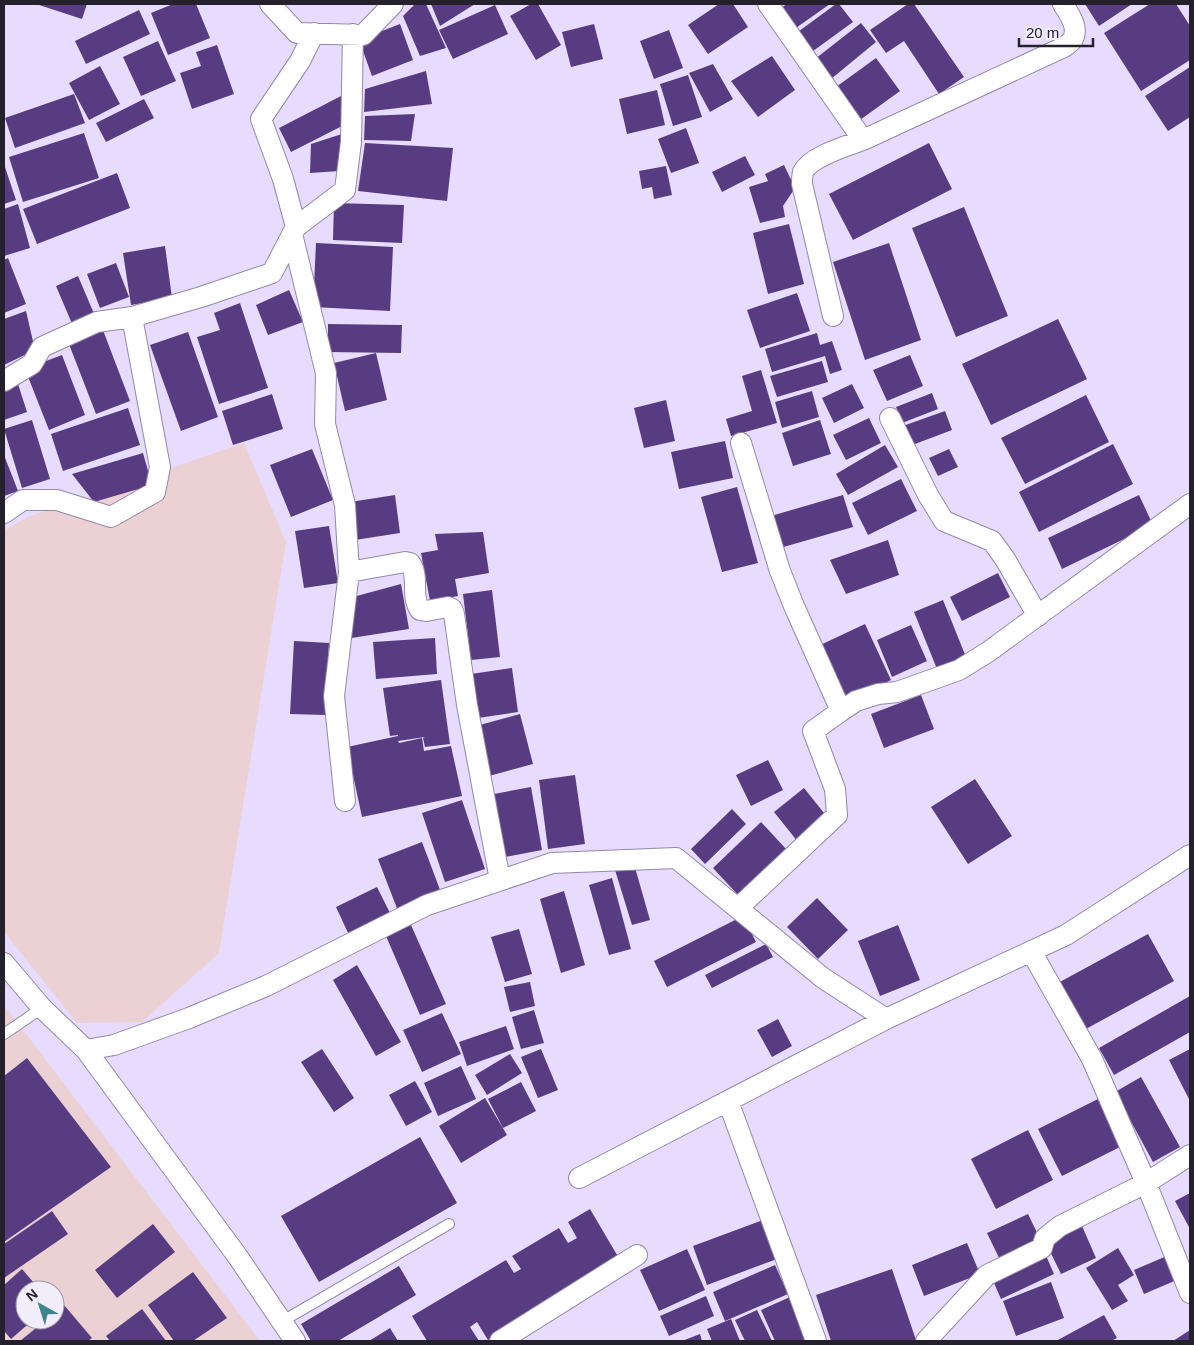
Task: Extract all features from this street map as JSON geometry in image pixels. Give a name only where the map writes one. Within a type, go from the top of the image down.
[{"type":"street","points":[[270,4],[297,33],[314,34],[363,34],[393,4]]},
{"type":"street","points":[[768,4],[863,140]]},
{"type":"street","points":[[833,316],[802,184],[802,174],[809,164],[818,158],[863,140],[1064,47],[1073,40],[1075,31],[1064,4]]},
{"type":"street","points":[[314,34],[300,61],[261,119],[282,179],[326,373],[325,424],[345,505],[349,572],[334,696],[344,801]]},
{"type":"street","points":[[4,381],[32,364],[42,346],[97,322],[132,317],[201,297],[272,272],[294,231],[345,190],[351,142],[353,34]]},
{"type":"street","points":[[4,513],[23,500],[58,500],[111,517],[155,492],[160,467],[132,317]]},
{"type":"street","points":[[890,418],[928,495],[944,521],[992,541],[1038,616]]},
{"type":"street","points":[[741,443],[780,571],[841,711]]},
{"type":"street","points":[[738,908],[837,816],[835,789],[813,731],[856,701],[878,694],[897,692],[959,670],[988,652],[1190,504]]},
{"type":"street","points":[[349,572],[404,562],[410,563],[414,569],[416,602],[420,610],[426,611],[448,607],[454,614],[467,705],[500,880]]},
{"type":"street","points":[[579,1178],[886,1019],[1066,935],[1190,855]]},
{"type":"street","points":[[86,1050],[114,1045],[189,1018],[266,986],[427,905],[552,863],[676,858],[824,978],[886,1019]]},
{"type":"street","points":[[1031,951],[1092,1058],[1146,1183],[1190,1293]]},
{"type":"street","points":[[4,963],[42,1008],[86,1050],[238,1257],[294,1341]]},
{"type":"street","points":[[728,1101],[816,1341]]},
{"type":"street","points":[[926,1341],[987,1275],[1042,1248],[1045,1238],[1060,1226],[1146,1183],[1190,1154]]},
{"type":"street","points":[[500,1341],[638,1255]]},
{"type":"lane","points":[[4,1034],[42,1008]]},
{"type":"lane","points":[[281,1322],[449,1224]]},
{"type":"shaded area","points":[[244,443],[286,542],[219,953],[142,1022],[77,1023],[4,932],[4,530],[28,517]]},
{"type":"shaded area","points":[[4,1005],[260,1341],[4,1341]]},
{"type":"building","points":[[36,4],[87,4],[82,19]]},
{"type":"building","points":[[173,4],[196,4],[210,38],[168,55],[151,13]]},
{"type":"building","points":[[415,4],[426,4],[446,48],[420,56],[403,16]]},
{"type":"building","points":[[431,4],[475,4],[440,26]]},
{"type":"building","points":[[531,4],[538,4],[561,45],[536,60],[510,16]]},
{"type":"building","points":[[719,4],[733,4],[748,27],[708,54],[688,25]]},
{"type":"building","points":[[787,4],[830,4],[793,30],[779,9]]},
{"type":"building","points":[[836,4],[839,4],[853,22],[809,54],[795,34]]},
{"type":"building","points":[[908,4],[914,4],[964,77],[939,94],[904,41],[886,53],[870,30]]},
{"type":"building","points":[[1085,4],[1132,4],[1099,26]]},
{"type":"building","points":[[1150,4],[1176,4],[1190,26],[1190,60],[1141,91],[1104,33]]},
{"type":"building","points":[[495,5],[508,34],[453,59],[439,30]]},
{"type":"building","points":[[139,10],[150,34],[86,64],[75,41]]},
{"type":"building","points":[[861,23],[876,42],[831,79],[815,59]]},
{"type":"building","points":[[400,24],[413,60],[372,76],[359,40]]},
{"type":"building","points":[[594,24],[603,59],[571,67],[562,32]]},
{"type":"building","points":[[669,30],[683,68],[654,79],[640,41]]},
{"type":"building","points":[[158,41],[176,81],[141,96],[123,57]]},
{"type":"building","points":[[217,45],[234,94],[192,109],[180,73],[201,66],[196,52]]},
{"type":"building","points":[[772,56],[795,90],[758,117],[731,81]]},
{"type":"building","points":[[876,58],[900,91],[860,120],[836,87]]},
{"type":"building","points":[[713,64],[733,99],[710,112],[689,73]]},
{"type":"building","points":[[100,66],[120,104],[89,120],[69,83]]},
{"type":"building","points":[[1190,67],[1190,117],[1168,131],[1145,96]]},
{"type":"building","points":[[426,71],[432,104],[364,112],[365,89]]},
{"type":"building","points":[[688,75],[702,117],[673,126],[660,84]]},
{"type":"building","points":[[657,90],[665,125],[627,134],[619,99]]},
{"type":"building","points":[[74,94],[85,123],[15,148],[5,118]]},
{"type":"building","points":[[343,95],[346,124],[291,152],[279,128]]},
{"type":"building","points":[[144,99],[154,118],[106,142],[96,123]]},
{"type":"building","points":[[415,114],[411,141],[364,140],[365,116]]},
{"type":"building","points":[[686,128],[699,163],[671,173],[658,139]]},
{"type":"building","points":[[84,133],[99,178],[23,202],[9,157]]},
{"type":"building","points":[[345,133],[339,171],[310,173],[311,144]]},
{"type":"building","points":[[365,143],[453,148],[447,201],[358,191]]},
{"type":"building","points":[[929,143],[952,189],[853,240],[829,194]]},
{"type":"building","points":[[745,156],[755,175],[722,192],[712,172]]},
{"type":"building","points":[[4,164],[16,200],[4,204]]},
{"type":"building","points":[[784,165],[795,188],[783,206],[785,217],[760,223],[749,187],[768,181],[765,174]]},
{"type":"building","points":[[666,166],[672,195],[654,199],[652,187],[642,189],[639,171]]},
{"type":"building","points":[[117,173],[130,208],[37,244],[23,209]]},
{"type":"building","points":[[334,203],[404,205],[402,243],[333,240]]},
{"type":"building","points":[[18,204],[30,248],[4,256],[4,209]]},
{"type":"building","points":[[964,207],[1008,316],[956,337],[912,228]]},
{"type":"building","points":[[789,224],[804,284],[768,294],[753,233]]},
{"type":"building","points":[[316,243],[393,247],[390,311],[313,307]]},
{"type":"building","points":[[889,243],[921,340],[865,360],[833,262]]},
{"type":"building","points":[[165,246],[172,298],[131,305],[123,253]]},
{"type":"building","points":[[8,258],[26,304],[4,313],[4,260]]},
{"type":"building","points":[[116,263],[129,297],[100,308],[87,274]]},
{"type":"building","points":[[78,276],[95,316],[73,326],[56,286]]},
{"type":"building","points":[[289,290],[303,322],[268,335],[256,305]]},
{"type":"building","points":[[797,293],[810,331],[760,348],[747,310]]},
{"type":"building","points":[[240,303],[268,388],[219,404],[197,337],[220,330],[214,313]]},
{"type":"building","points":[[26,311],[35,350],[4,365],[4,319]]},
{"type":"building","points":[[1058,319],[1087,379],[991,425],[962,364]]},
{"type":"building","points":[[328,324],[402,325],[401,353],[328,352]]},
{"type":"building","points":[[101,325],[130,401],[96,414],[67,339]]},
{"type":"building","points":[[188,332],[218,417],[181,431],[150,345]]},
{"type":"building","points":[[817,333],[820,345],[832,341],[842,370],[830,374],[825,356],[772,372],[765,349]]},
{"type":"building","points":[[376,353],[387,400],[345,411],[334,363]]},
{"type":"building","points":[[62,355],[85,415],[49,430],[25,369]]},
{"type":"building","points":[[910,355],[923,386],[887,401],[873,370]]},
{"type":"building","points":[[822,361],[828,382],[777,397],[770,376]]},
{"type":"building","points":[[761,370],[777,423],[731,436],[726,419],[752,411],[742,376]]},
{"type":"building","points":[[18,384],[27,412],[4,420],[4,389]]},
{"type":"building","points":[[852,384],[864,408],[834,423],[822,398]]},
{"type":"building","points":[[812,391],[819,417],[782,428],[775,402]]},
{"type":"building","points":[[932,393],[938,409],[902,423],[896,407]]},
{"type":"building","points":[[272,394],[283,429],[233,445],[222,411]]},
{"type":"building","points":[[1086,395],[1109,442],[1025,484],[1001,438]]},
{"type":"building","points":[[666,400],[675,441],[644,448],[634,408]]},
{"type":"building","points":[[128,408],[140,445],[63,471],[51,434]]},
{"type":"building","points":[[945,411],[952,430],[907,447],[900,427]]},
{"type":"building","points":[[869,418],[881,443],[846,460],[833,435]]},
{"type":"building","points":[[32,420],[50,479],[22,488],[4,429]]},
{"type":"building","points":[[820,420],[831,454],[793,466],[782,433]]},
{"type":"building","points":[[725,441],[733,478],[679,489],[671,452]]},
{"type":"building","points":[[1113,444],[1133,484],[1039,532],[1019,492]]},
{"type":"building","points":[[885,445],[898,467],[848,495],[836,474]]},
{"type":"building","points":[[312,449],[333,500],[291,517],[270,465]]},
{"type":"building","points":[[949,449],[958,467],[938,476],[929,458]]},
{"type":"building","points":[[143,453],[152,485],[94,502],[72,474]]},
{"type":"building","points":[[4,455],[18,491],[4,496]]},
{"type":"building","points":[[901,479],[917,511],[868,535],[852,503]]},
{"type":"building","points":[[737,487],[758,563],[722,572],[701,497]]},
{"type":"building","points":[[395,495],[400,533],[355,540],[350,502]]},
{"type":"building","points":[[843,495],[853,527],[780,548],[771,516]]},
{"type":"building","points":[[1139,495],[1153,525],[1062,569],[1048,538]]},
{"type":"building","points":[[329,526],[338,583],[304,588],[295,531]]},
{"type":"building","points":[[483,532],[489,573],[455,579],[458,596],[430,601],[421,553],[438,550],[435,534]]},
{"type":"building","points":[[888,540],[899,575],[846,594],[830,560]]},
{"type":"building","points":[[998,573],[1010,597],[962,621],[950,597]]},
{"type":"building","points":[[401,584],[409,629],[345,639],[353,597]]},
{"type":"building","points":[[492,590],[500,657],[471,660],[463,594]]},
{"type":"building","points":[[943,600],[966,657],[937,669],[914,612]]},
{"type":"building","points":[[865,624],[891,680],[842,704],[816,647]]},
{"type":"building","points":[[911,625],[927,661],[892,677],[877,640]]},
{"type":"building","points":[[435,638],[437,674],[376,679],[373,642]]},
{"type":"building","points":[[294,641],[329,643],[325,715],[290,714]]},
{"type":"building","points":[[512,668],[518,712],[478,718],[471,674]]},
{"type":"building","points":[[441,680],[450,744],[425,747],[423,738],[425,737],[398,741],[399,743],[422,738],[424,751],[451,746],[462,796],[362,817],[347,747],[398,736],[390,736],[383,688]]},
{"type":"building","points":[[921,695],[934,729],[884,748],[871,714]]},
{"type":"building","points":[[520,714],[533,764],[489,776],[476,726]]},
{"type":"building","points":[[768,760],[783,790],[751,806],[736,775]]},
{"type":"building","points":[[575,775],[585,844],[548,849],[539,780]]},
{"type":"building","points":[[975,779],[1012,836],[968,864],[931,807]]},
{"type":"building","points":[[531,787],[542,850],[505,857],[494,794]]},
{"type":"building","points":[[804,788],[828,818],[798,842],[774,812]]},
{"type":"building","points":[[462,800],[485,869],[445,882],[422,813]]},
{"type":"building","points":[[732,809],[746,824],[705,864],[691,849]]},
{"type":"building","points":[[761,822],[787,850],[739,896],[713,868]]},
{"type":"building","points":[[422,842],[442,895],[398,911],[378,859]]},
{"type":"building","points":[[634,864],[650,920],[632,925],[615,870]]},
{"type":"building","points":[[612,878],[631,949],[609,955],[589,885]]},
{"type":"building","points":[[377,887],[391,915],[349,935],[336,907]]},
{"type":"building","points":[[564,891],[585,965],[561,973],[540,899]]},
{"type":"building","points":[[817,898],[848,930],[818,959],[787,927]]},
{"type":"building","points":[[743,916],[756,942],[667,987],[654,961]]},
{"type":"building","points":[[411,925],[446,1004],[420,1015],[386,936]]},
{"type":"building","points":[[898,925],[920,980],[880,996],[858,941]]},
{"type":"building","points":[[519,929],[532,974],[505,982],[491,937]]},
{"type":"building","points":[[1148,934],[1174,981],[1084,1030],[1058,983]]},
{"type":"building","points":[[766,944],[773,957],[712,988],[705,975]]},
{"type":"building","points":[[357,965],[401,1042],[376,1056],[333,980]]},
{"type":"building","points":[[530,982],[535,1006],[510,1012],[504,987]]},
{"type":"building","points":[[1190,996],[1190,1032],[1114,1075],[1099,1048]]},
{"type":"building","points":[[534,1010],[544,1043],[521,1049],[512,1017]]},
{"type":"building","points":[[442,1013],[461,1054],[422,1072],[403,1030]]},
{"type":"building","points":[[778,1019],[792,1046],[772,1057],[757,1030]]},
{"type":"building","points":[[506,1026],[514,1049],[467,1066],[459,1042]]},
{"type":"building","points":[[322,1049],[354,1098],[334,1112],[301,1062]]},
{"type":"building","points":[[541,1049],[558,1090],[538,1098],[521,1057]]},
{"type":"building","points":[[1190,1049],[1190,1101],[1169,1060]]},
{"type":"building","points":[[510,1054],[522,1073],[487,1095],[475,1075]]},
{"type":"building","points":[[27,1058],[111,1167],[4,1242],[4,1076]]},
{"type":"building","points":[[461,1066],[476,1099],[438,1116],[424,1083]]},
{"type":"building","points":[[1141,1077],[1180,1147],[1153,1162],[1115,1092]]},
{"type":"building","points":[[415,1081],[432,1112],[406,1126],[389,1095]]},
{"type":"building","points":[[521,1082],[536,1111],[503,1128],[488,1099]]},
{"type":"building","points":[[485,1098],[507,1135],[461,1163],[439,1126]]},
{"type":"building","points":[[1100,1098],[1124,1145],[1062,1176],[1038,1129]]},
{"type":"building","points":[[1028,1130],[1053,1180],[996,1209],[971,1159]]},
{"type":"building","points":[[420,1137],[457,1203],[319,1282],[281,1216]]},
{"type":"building","points":[[1190,1193],[1190,1229],[1175,1201]]},
{"type":"building","points":[[590,1209],[620,1260],[488,1340],[477,1322],[470,1327],[479,1341],[427,1341],[412,1316],[506,1260],[514,1273],[521,1269],[512,1256],[559,1228],[568,1243],[577,1238],[568,1222]]},
{"type":"building","points":[[52,1211],[68,1234],[4,1278],[4,1244]]},
{"type":"building","points":[[1028,1214],[1042,1243],[1001,1262],[987,1233]]},
{"type":"building","points":[[763,1220],[777,1259],[707,1285],[693,1246]]},
{"type":"building","points":[[153,1224],[175,1252],[117,1298],[95,1270]]},
{"type":"building","points":[[1082,1226],[1096,1258],[1061,1274],[1046,1243]]},
{"type":"building","points":[[967,1243],[980,1274],[924,1296],[912,1265]]},
{"type":"building","points":[[1118,1248],[1134,1275],[1118,1285],[1128,1301],[1112,1310],[1086,1268]]},
{"type":"building","points":[[687,1249],[705,1290],[659,1311],[640,1270]]},
{"type":"building","points":[[1044,1251],[1054,1274],[1001,1299],[991,1276]]},
{"type":"building","points":[[1169,1255],[1179,1279],[1144,1294],[1134,1270]]},
{"type":"building","points":[[775,1265],[788,1294],[725,1321],[713,1292]]},
{"type":"building","points":[[399,1266],[416,1295],[338,1341],[311,1341],[301,1324]]},
{"type":"building","points":[[22,1269],[31,1280],[15,1280],[15,1330],[21,1330],[11,1339],[4,1331],[4,1285]]},
{"type":"building","points":[[892,1269],[916,1340],[831,1341],[816,1295]]},
{"type":"building","points":[[193,1272],[227,1318],[193,1341],[174,1341],[148,1305]]},
{"type":"building","points":[[1051,1282],[1064,1318],[1016,1336],[1003,1301]]},
{"type":"building","points":[[706,1296],[714,1316],[669,1336],[660,1316]]},
{"type":"building","points":[[790,1297],[808,1338],[801,1341],[775,1341],[761,1310]]},
{"type":"building","points":[[65,1306],[92,1338],[88,1341],[20,1341],[34,1330],[65,1330]]},
{"type":"building","points":[[142,1309],[166,1341],[110,1341],[106,1336]]},
{"type":"building","points":[[757,1310],[772,1341],[745,1341],[735,1320]]},
{"type":"building","points":[[1104,1315],[1117,1338],[1111,1341],[1056,1341]]},
{"type":"building","points":[[731,1319],[740,1341],[712,1341],[707,1329]]},
{"type":"building","points":[[390,1328],[398,1341],[369,1341]]},
{"type":"building","points":[[1190,1330],[1190,1341],[1173,1341]]},
{"type":"building","points":[[700,1334],[702,1341],[682,1341]]}]
